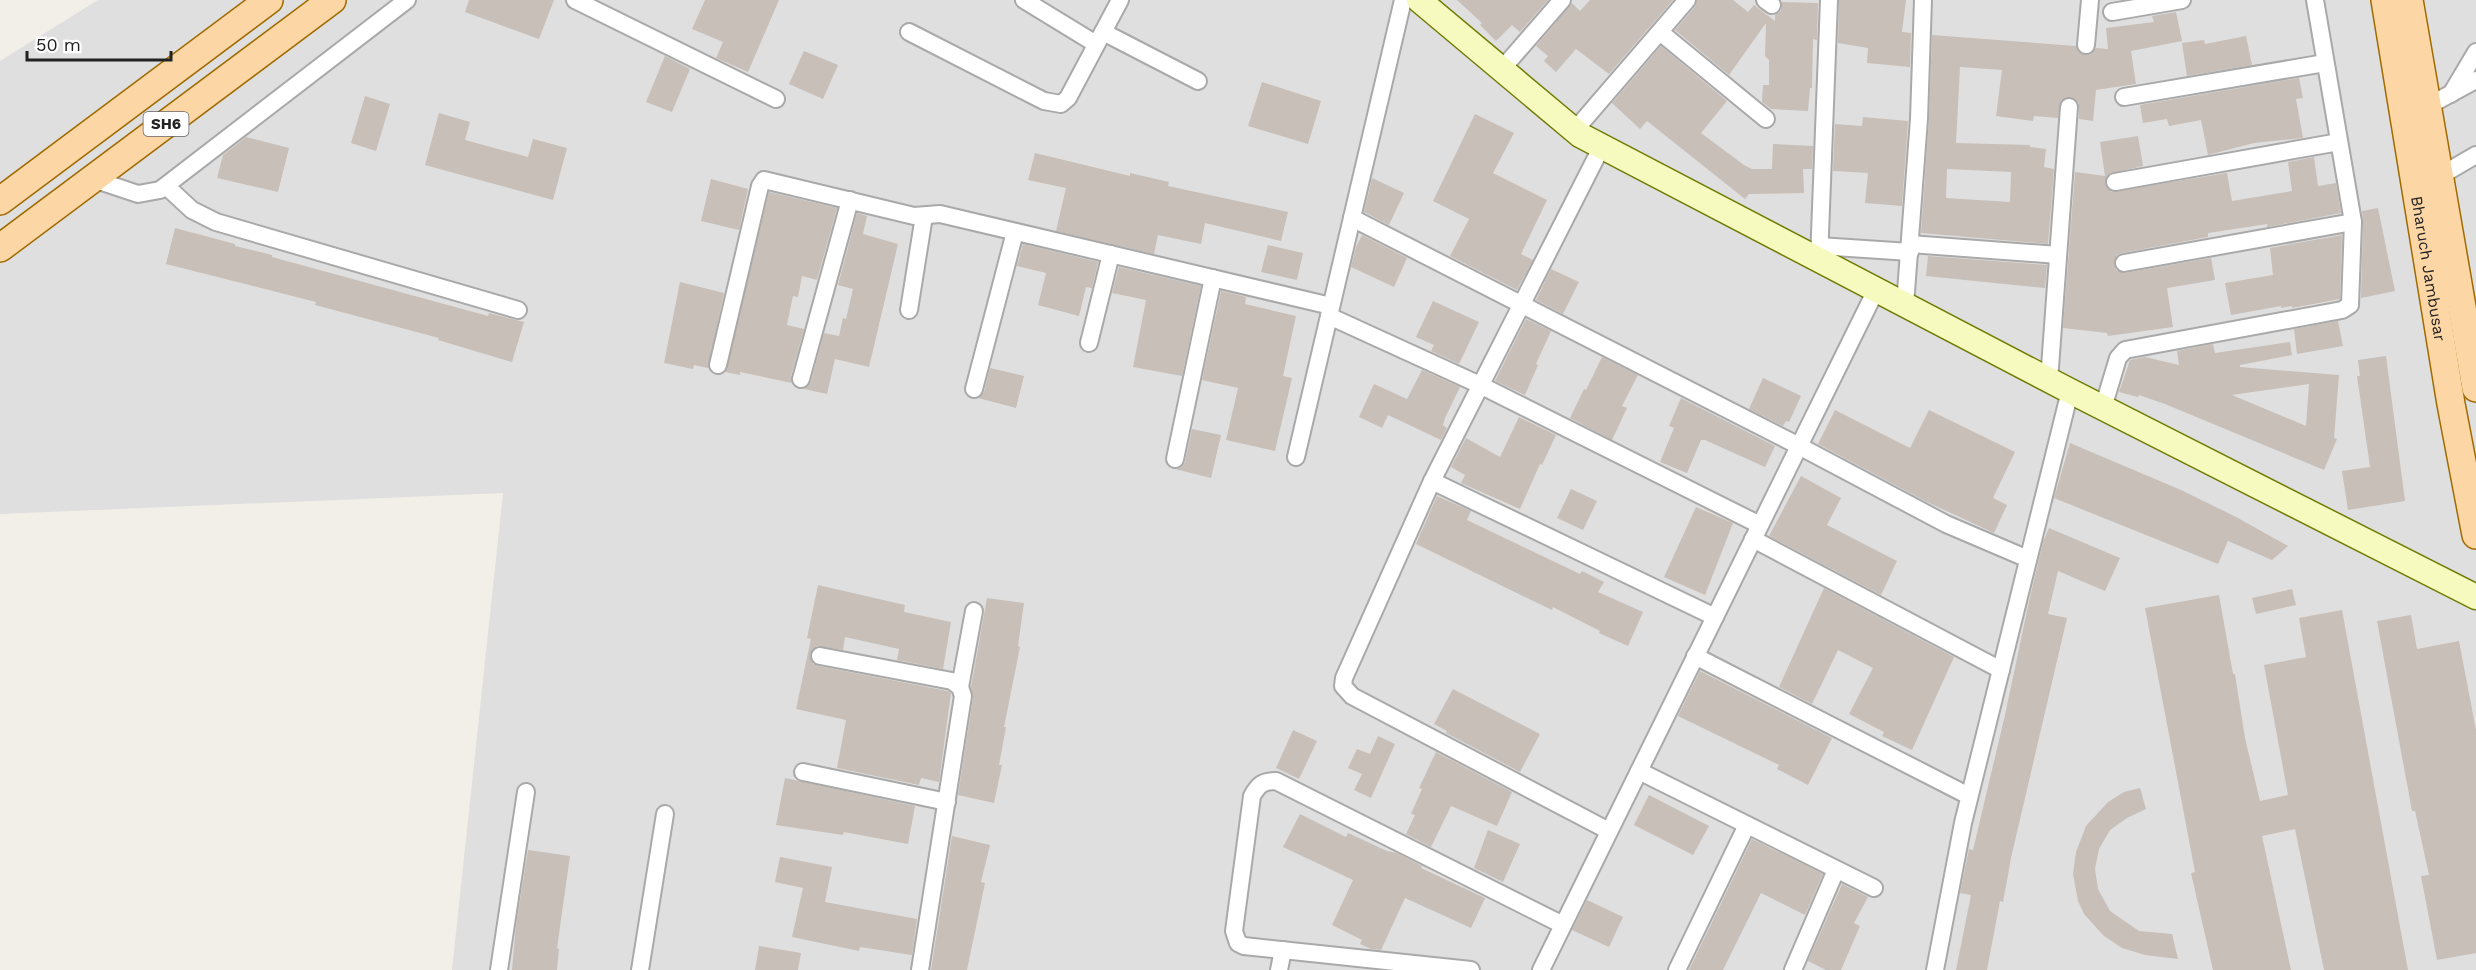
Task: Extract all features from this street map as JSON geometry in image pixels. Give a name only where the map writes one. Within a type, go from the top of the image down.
[{"type":"main road","name":"SH6","points":[[0,201],[269,0]]},
{"type":"main road","name":"SH6","points":[[0,248],[332,0]]},
{"type":"main road","name":"Bharuch Jambusar","points":[[2385,0],[2427,103],[2448,381],[2476,535]]},
{"type":"main road","name":"Bharuch Jambusar","points":[[2409,0],[2475,378]]},
{"type":"street","points":[[93,179],[138,194],[160,190],[406,0]]},
{"type":"street","points":[[575,0],[776,99]]},
{"type":"street","points":[[1024,0],[1100,38],[1198,81]]},
{"type":"street","points":[[909,32],[1053,104],[1061,104],[1068,98],[1120,0]]},
{"type":"street","points":[[1296,457],[1403,0]]},
{"type":"street","points":[[1502,69],[1562,0]]},
{"type":"street","points":[[1819,253],[1829,0]]},
{"type":"street","points":[[1905,305],[1919,119],[1923,0]]},
{"type":"street","points":[[2086,45],[2090,0]]},
{"type":"street","points":[[2112,12],[2182,0]]},
{"type":"street","points":[[2103,408],[2118,358],[2125,350],[2347,308],[2352,300],[2353,222],[2315,0]]},
{"type":"street","points":[[1575,130],[1684,1]]},
{"type":"street","points":[[1426,2],[1575,130],[1602,146],[1819,253],[1876,290],[2059,386],[2476,597]]},
{"type":"street","points":[[1660,32],[1766,119]]},
{"type":"street","points":[[2427,103],[2476,52]]},
{"type":"street","points":[[2124,97],[2325,63]]},
{"type":"street","points":[[2427,103],[2476,80]]},
{"type":"street","points":[[1935,970],[1969,796],[2028,559],[2059,386],[2058,255],[2069,107]]},
{"type":"street","points":[[2115,182],[2339,142]]},
{"type":"street","points":[[1602,146],[1432,481],[1344,678],[1343,686],[1346,692],[1609,831]]},
{"type":"street","points":[[2440,176],[2476,155]]},
{"type":"street","points":[[718,364],[762,182],[768,179],[914,216],[940,214],[1213,278],[1330,311],[1480,385],[1757,532],[2001,670]]},
{"type":"street","points":[[166,186],[192,210],[216,222],[518,310]]},
{"type":"street","points":[[801,379],[850,200]]},
{"type":"street","points":[[909,309],[924,216]]},
{"type":"street","points":[[1352,219],[1799,446],[1946,524],[2028,559]]},
{"type":"street","points":[[2124,263],[2353,222]]},
{"type":"street","points":[[974,389],[1015,232]]},
{"type":"street","points":[[1819,253],[1910,248],[2058,255]]},
{"type":"street","points":[[1089,343],[1111,254]]},
{"type":"street","points":[[1175,459],[1213,278]]},
{"type":"street","points":[[1541,970],[1876,290]]},
{"type":"street","points":[[2448,381],[2475,378]]},
{"type":"street","points":[[1432,481],[1715,618]]},
{"type":"street","points":[[920,970],[963,705],[960,687],[974,611]]},
{"type":"street","points":[[820,656],[952,681],[960,687]]},
{"type":"street","points":[[1695,656],[1969,796]]},
{"type":"street","points":[[1639,771],[1874,888]]},
{"type":"street","points":[[803,772],[947,802]]},
{"type":"street","points":[[1461,970],[1366,964],[1244,946],[1238,943],[1234,938],[1252,795],[1257,786],[1265,781],[1276,781],[1563,925]]},
{"type":"street","points":[[499,970],[526,792]]},
{"type":"street","points":[[640,970],[665,814]]},
{"type":"street","points":[[1677,970],[1747,825]]},
{"type":"street","points":[[1792,970],[1836,870]]},
{"type":"street","points":[[1279,970],[1283,950]]},
{"type":"shaded area","points":[[98,0],[2476,0],[2476,970],[452,970],[503,493],[0,514],[0,61]]},
{"type":"building","points":[[469,0],[554,0],[539,39],[465,12]]},
{"type":"building","points":[[705,0],[779,0],[748,72],[716,58],[723,42],[692,29]]},
{"type":"building","points":[[1457,0],[1548,0],[1520,32],[1512,25],[1496,41],[1480,25],[1482,23]]},
{"type":"building","points":[[1590,0],[1673,0],[1609,74],[1576,49],[1556,72],[1544,61],[1548,56],[1536,46],[1572,3],[1580,11]]},
{"type":"building","points":[[1697,0],[1733,0],[1748,12],[1754,5],[1775,21],[1775,15],[1781,11],[1782,2],[1818,3],[1817,40],[1813,39],[1812,88],[1810,88],[1808,111],[1771,109],[1762,102],[1763,85],[1769,85],[1769,60],[1765,56],[1766,23],[1729,75],[1675,30],[1695,7]]},
{"type":"building","points":[[1839,0],[1906,0],[1902,32],[1911,33],[1910,67],[1867,63],[1868,48],[1838,43]]},
{"type":"building","points":[[2176,12],[2182,41],[2131,51],[2136,84],[2096,90],[2093,121],[2079,119],[2079,103],[2069,97],[2060,102],[2058,118],[2034,116],[2033,121],[1996,116],[2002,70],[1960,67],[1956,143],[2030,145],[2030,147],[2046,149],[2044,167],[2054,169],[2048,244],[1921,233],[1932,35],[2076,46],[2080,53],[2086,55],[2091,54],[2096,48],[2108,49],[2106,28],[2154,22],[2152,16]],"holes":[[[1947,169],[2011,172],[2010,202],[1946,198]]]},
{"type":"building","points":[[2246,36],[2252,65],[2187,76],[2182,43],[2204,40],[2205,44]]},
{"type":"building","points":[[1661,46],[1727,101],[1701,133],[1744,165],[1752,169],[1772,169],[1773,144],[1813,146],[1812,169],[1803,169],[1804,193],[1749,194],[1745,199],[1647,121],[1640,129],[1612,103]]},
{"type":"building","points":[[804,51],[838,65],[823,99],[789,84]]},
{"type":"building","points":[[665,56],[690,69],[672,112],[646,102]]},
{"type":"building","points":[[2299,78],[2303,98],[2296,99],[2303,138],[2254,143],[2208,155],[2201,120],[2169,126],[2167,119],[2143,123],[2140,105]]},
{"type":"building","points":[[1262,82],[1321,101],[1308,144],[1248,126]]},
{"type":"building","points":[[365,96],[390,104],[376,151],[351,143]]},
{"type":"building","points":[[439,113],[470,122],[465,140],[528,157],[533,139],[567,148],[553,200],[425,165]]},
{"type":"building","points":[[1475,114],[1514,133],[1493,173],[1547,200],[1521,254],[1533,260],[1517,290],[1450,256],[1469,219],[1433,201]]},
{"type":"building","points":[[1863,117],[1908,121],[1902,206],[1865,203],[1868,173],[1833,171],[1835,124],[1862,126]]},
{"type":"building","points":[[2138,136],[2143,166],[2109,174],[2105,183],[2111,192],[2227,173],[2232,201],[2292,191],[2288,162],[2314,157],[2318,186],[2336,183],[2341,213],[2267,227],[2267,224],[2208,233],[2208,237],[2117,255],[2114,264],[2116,270],[2125,273],[2211,258],[2215,280],[2167,288],[2173,327],[2108,336],[2107,333],[2063,328],[2075,172],[2105,176],[2100,142]]},
{"type":"building","points":[[246,137],[289,148],[278,192],[217,178],[223,155]]},
{"type":"building","points":[[1035,153],[1130,176],[1130,173],[1169,182],[1168,186],[1288,212],[1281,241],[1205,223],[1201,244],[1158,235],[1154,254],[1056,231],[1066,188],[1028,180]]},
{"type":"building","points":[[1372,178],[1404,193],[1389,225],[1364,212]]},
{"type":"building","points":[[711,179],[748,189],[739,230],[701,221]]},
{"type":"building","points":[[769,192],[837,208],[817,280],[802,276],[798,297],[793,296],[787,325],[804,329],[791,376],[792,383],[740,372],[740,375],[725,372]]},
{"type":"building","points":[[2378,208],[2395,291],[2361,298],[2362,211]]},
{"type":"building","points":[[857,213],[867,216],[863,234],[898,244],[869,367],[835,359],[827,394],[804,389],[811,382],[824,333],[839,336],[843,318],[846,319],[853,289],[838,285]]},
{"type":"building","points":[[175,228],[488,316],[489,313],[524,322],[512,362],[438,340],[439,338],[315,305],[316,302],[166,264]]},
{"type":"building","points":[[1362,235],[1407,258],[1394,287],[1351,267]]},
{"type":"building","points":[[2342,235],[2340,299],[2292,308],[2292,306],[2281,308],[2281,306],[2231,315],[2225,283],[2273,275],[2270,248]]},
{"type":"building","points":[[1023,244],[1098,262],[1092,288],[1086,287],[1079,316],[1038,305],[1046,273],[1017,266]]},
{"type":"building","points":[[1268,245],[1303,253],[1297,280],[1261,272]]},
{"type":"building","points":[[1928,256],[2047,265],[2045,288],[1926,276]]},
{"type":"building","points":[[1119,267],[1201,286],[1182,376],[1133,367],[1146,300],[1112,293]]},
{"type":"building","points":[[1551,269],[1579,282],[1563,314],[1536,300]]},
{"type":"building","points":[[680,282],[724,293],[708,368],[694,365],[693,369],[664,363]]},
{"type":"building","points":[[1221,291],[1246,297],[1245,304],[1296,316],[1283,376],[1292,378],[1275,451],[1226,440],[1238,388],[1202,380]]},
{"type":"building","points":[[1433,301],[1479,322],[1459,364],[1431,351],[1434,345],[1416,337]]},
{"type":"building","points":[[1526,319],[1551,331],[1525,395],[1495,381]]},
{"type":"building","points":[[2338,321],[2343,346],[2297,354],[2294,329]]},
{"type":"building","points":[[2290,342],[2292,355],[2240,365],[2240,367],[2339,375],[2334,438],[2337,439],[2324,470],[2165,404],[2139,395],[2138,397],[2119,392],[2130,360],[2145,357],[2179,365],[2177,351],[2213,344],[2215,353]],"holes":[[[2309,384],[2306,426],[2232,395]]]},
{"type":"building","points":[[2386,356],[2405,501],[2348,510],[2342,471],[2370,467],[2357,376],[2360,376],[2358,360]]},
{"type":"building","points":[[1602,357],[1638,375],[1622,406],[1627,408],[1612,440],[1570,418]]},
{"type":"building","points":[[990,368],[1024,376],[1016,408],[978,398],[984,392]]},
{"type":"building","points":[[1422,370],[1460,387],[1445,418],[1443,425],[1447,428],[1441,440],[1388,415],[1382,428],[1359,417],[1374,384],[1407,399]]},
{"type":"building","points":[[1763,378],[1801,396],[1789,422],[1786,421],[1783,426],[1749,409]]},
{"type":"building","points":[[1681,398],[1775,446],[1765,467],[1705,440],[1701,440],[1687,473],[1660,462],[1674,428],[1669,426]]},
{"type":"building","points":[[1835,410],[1910,448],[1929,410],[2015,452],[1993,498],[2007,505],[1994,533],[1925,501],[1818,444]]},
{"type":"building","points":[[1519,417],[1556,435],[1520,509],[1461,483],[1465,475],[1451,467],[1466,438],[1500,457]]},
{"type":"building","points":[[1192,429],[1221,435],[1211,478],[1175,469],[1185,462]]},
{"type":"building","points":[[2070,443],[2181,490],[2288,546],[2272,560],[2228,541],[2218,564],[2054,498]]},
{"type":"building","points":[[1801,476],[1841,498],[1827,525],[1897,561],[1881,595],[1769,536]]},
{"type":"building","points":[[1571,489],[1597,501],[1583,530],[1557,518]]},
{"type":"building","points":[[1437,496],[1471,511],[1467,520],[1580,574],[1582,571],[1604,582],[1598,592],[1643,612],[1628,646],[1599,633],[1600,631],[1553,607],[1552,610],[1416,544]]},
{"type":"building","points":[[1696,507],[1733,523],[1705,595],[1664,577]]},
{"type":"building","points":[[2049,528],[2120,558],[2105,591],[2058,571],[2048,614],[2067,618],[2011,858],[2003,902],[2000,901],[1987,970],[1956,970],[1971,895],[1960,893],[1969,849],[1973,850],[2043,542]]},
{"type":"building","points":[[818,585],[905,605],[904,612],[951,622],[943,669],[897,660],[899,649],[845,637],[843,650],[817,646],[810,655],[813,664],[818,666],[951,693],[939,782],[921,778],[919,785],[837,768],[846,720],[796,709],[811,639],[807,638]]},
{"type":"building","points":[[1824,588],[1954,657],[1912,750],[1882,736],[1884,732],[1849,714],[1873,668],[1838,650],[1812,704],[1779,687]]},
{"type":"building","points":[[2292,589],[2296,605],[2256,614],[2252,598]]},
{"type":"building","points":[[2219,595],[2245,738],[2260,801],[2288,795],[2264,665],[2306,657],[2299,618],[2342,610],[2408,970],[2324,970],[2295,829],[2262,836],[2291,970],[2213,970],[2191,873],[2195,872],[2145,608]]},
{"type":"building","points":[[987,598],[1024,603],[1018,646],[1020,647],[1004,727],[1006,727],[999,765],[1002,765],[994,803],[958,795],[973,698],[971,687]]},
{"type":"building","points":[[2411,615],[2417,649],[2459,641],[2476,730],[2476,953],[2437,960],[2421,876],[2429,875],[2415,811],[2412,811],[2377,621]]},
{"type":"building","points":[[1700,671],[1832,738],[1808,785],[1777,769],[1779,765],[1678,716]]},
{"type":"building","points":[[1453,689],[1540,734],[1520,772],[1446,733],[1447,731],[1434,724]]},
{"type":"building","points":[[1293,730],[1317,741],[1299,779],[1276,768]]},
{"type":"building","points":[[1378,736],[1395,744],[1371,798],[1354,790],[1362,774],[1348,768],[1357,749],[1370,754]]},
{"type":"building","points":[[1436,752],[1512,792],[1497,826],[1451,806],[1431,847],[1406,834],[1415,815],[1411,814],[1422,789],[1419,788]]},
{"type":"building","points":[[785,778],[915,806],[908,844],[844,832],[843,835],[776,825]]},
{"type":"building","points":[[2140,788],[2146,809],[2110,830],[2099,849],[2095,869],[2098,889],[2110,911],[2139,931],[2172,934],[2178,959],[2145,955],[2122,948],[2104,936],[2084,914],[2078,901],[2073,874],[2076,852],[2086,826],[2108,802],[2124,792]]},
{"type":"building","points":[[1649,795],[1709,826],[1693,855],[1634,825]]},
{"type":"building","points":[[1300,814],[1346,837],[1348,833],[1387,851],[1397,853],[1422,866],[1421,868],[1485,898],[1471,928],[1405,898],[1381,950],[1360,944],[1362,940],[1332,925],[1353,880],[1283,847]]},
{"type":"building","points":[[1488,830],[1520,844],[1503,882],[1474,868]]},
{"type":"building","points":[[952,836],[990,845],[981,882],[985,883],[967,970],[931,970]]},
{"type":"building","points":[[1752,839],[1823,874],[1805,915],[1761,893],[1723,970],[1689,970]]},
{"type":"building","points":[[528,850],[570,856],[557,948],[559,949],[557,970],[512,970],[516,925]]},
{"type":"building","points":[[780,857],[832,867],[825,902],[917,919],[912,955],[860,947],[859,951],[792,937],[803,888],[775,882]]},
{"type":"building","points":[[1842,884],[1868,897],[1854,923],[1860,926],[1841,970],[1826,970],[1808,961]]},
{"type":"building","points":[[1587,900],[1623,917],[1609,947],[1572,930]]},
{"type":"building","points":[[759,946],[801,953],[798,970],[755,970]]}]
